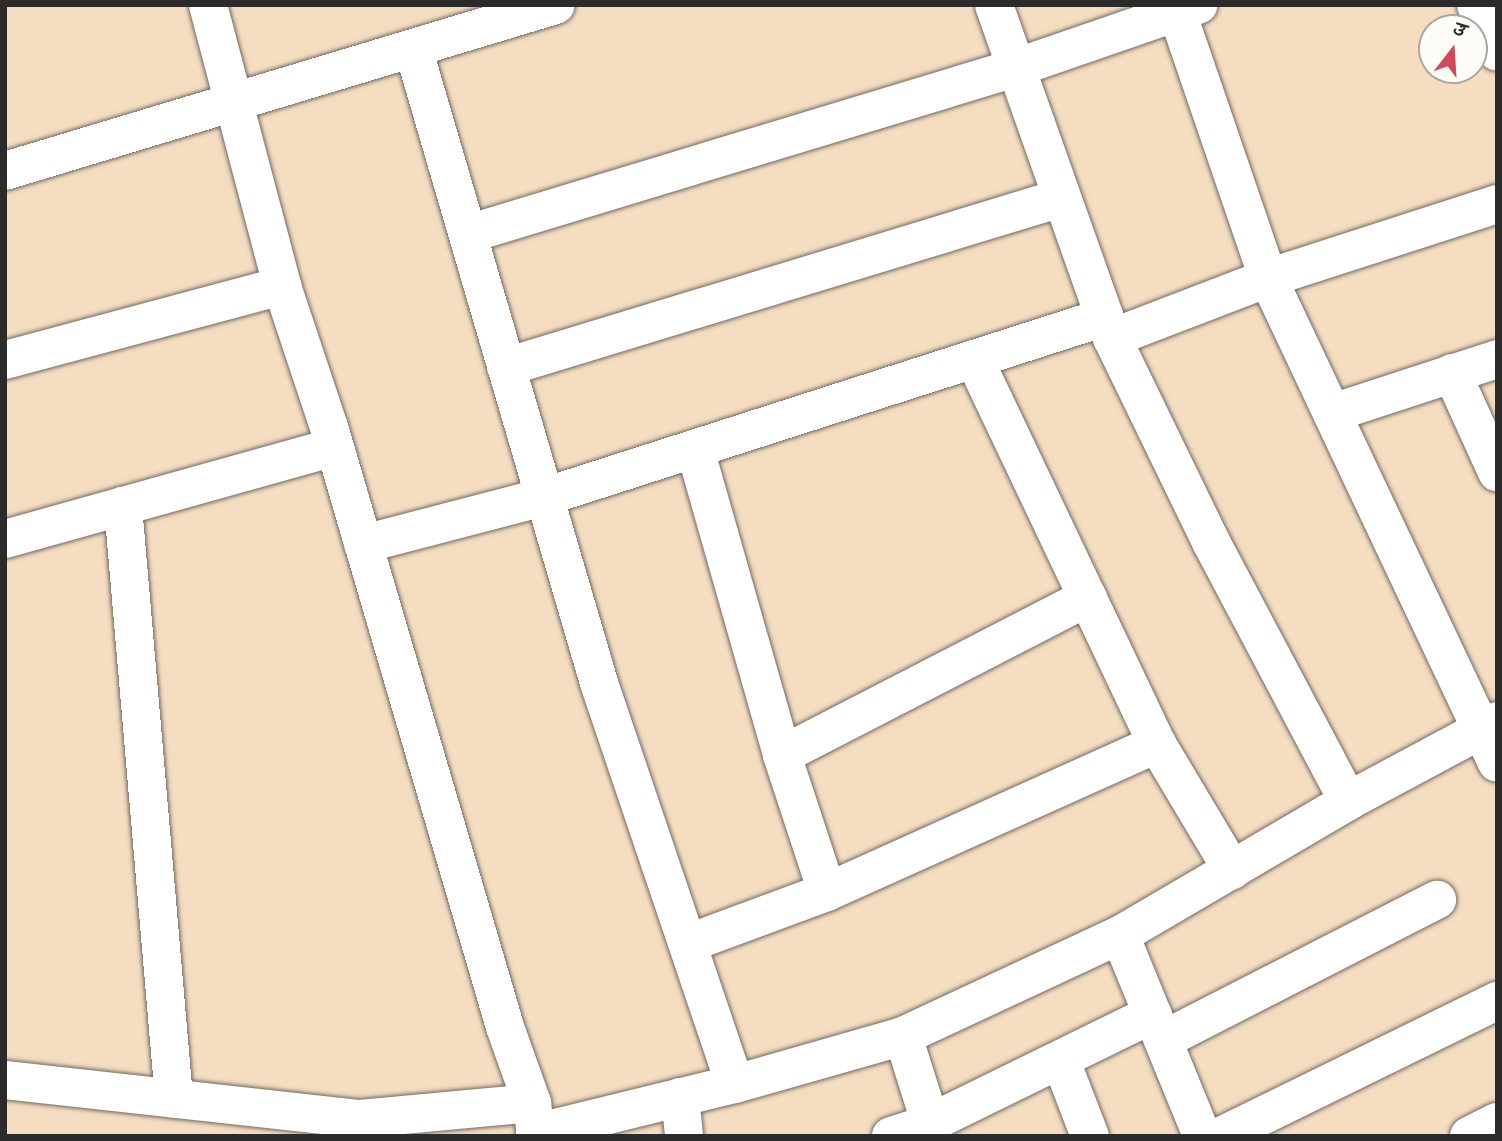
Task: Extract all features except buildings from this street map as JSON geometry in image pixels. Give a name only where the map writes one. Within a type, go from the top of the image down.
[{"type":"street","points":[[208,5],[282,285],[334,447],[534,1124]]},
{"type":"street","points":[[5,171],[235,104],[556,5]]},
{"type":"street","points":[[994,5],[1109,327],[1211,542],[1348,801]]},
{"type":"street","points":[[1476,5],[1497,52]]},
{"type":"street","points":[[468,234],[1015,68],[1188,9],[1268,278],[1489,725],[1497,763]]},
{"type":"street","points":[[413,48],[599,683],[735,1084]]},
{"type":"street","points":[[506,367],[1062,198]]},
{"type":"street","points":[[363,544],[544,498],[974,359],[1109,327],[1497,204]]},
{"type":"street","points":[[5,360],[282,285]]},
{"type":"street","points":[[974,359],[1157,744],[1232,870]]},
{"type":"street","points":[[1332,412],[1497,359]]},
{"type":"street","points":[[1452,373],[1497,472]]},
{"type":"street","points":[[5,539],[334,447]]},
{"type":"street","points":[[695,449],[782,755],[827,892]]},
{"type":"street","points":[[122,506],[174,1098]]},
{"type":"street","points":[[782,755],[1088,597]]},
{"type":"street","points":[[5,1080],[174,1098],[360,1127],[534,1124],[735,1084],[903,1036],[1120,935],[1348,801],[1489,725]]},
{"type":"street","points":[[689,943],[827,892],[1157,744]]},
{"type":"street","points":[[891,1136],[928,1130],[1061,1061],[1158,1027],[1437,900]]},
{"type":"street","points":[[1120,935],[1202,1136]]},
{"type":"street","points":[[1221,1136],[1497,1001]]},
{"type":"street","points":[[903,1036],[928,1130]]},
{"type":"street","points":[[1061,1061],[1090,1136]]},
{"type":"street","points":[[680,1097],[684,1136]]},
{"type":"street","points":[[1469,1136],[1497,1122]]}]
